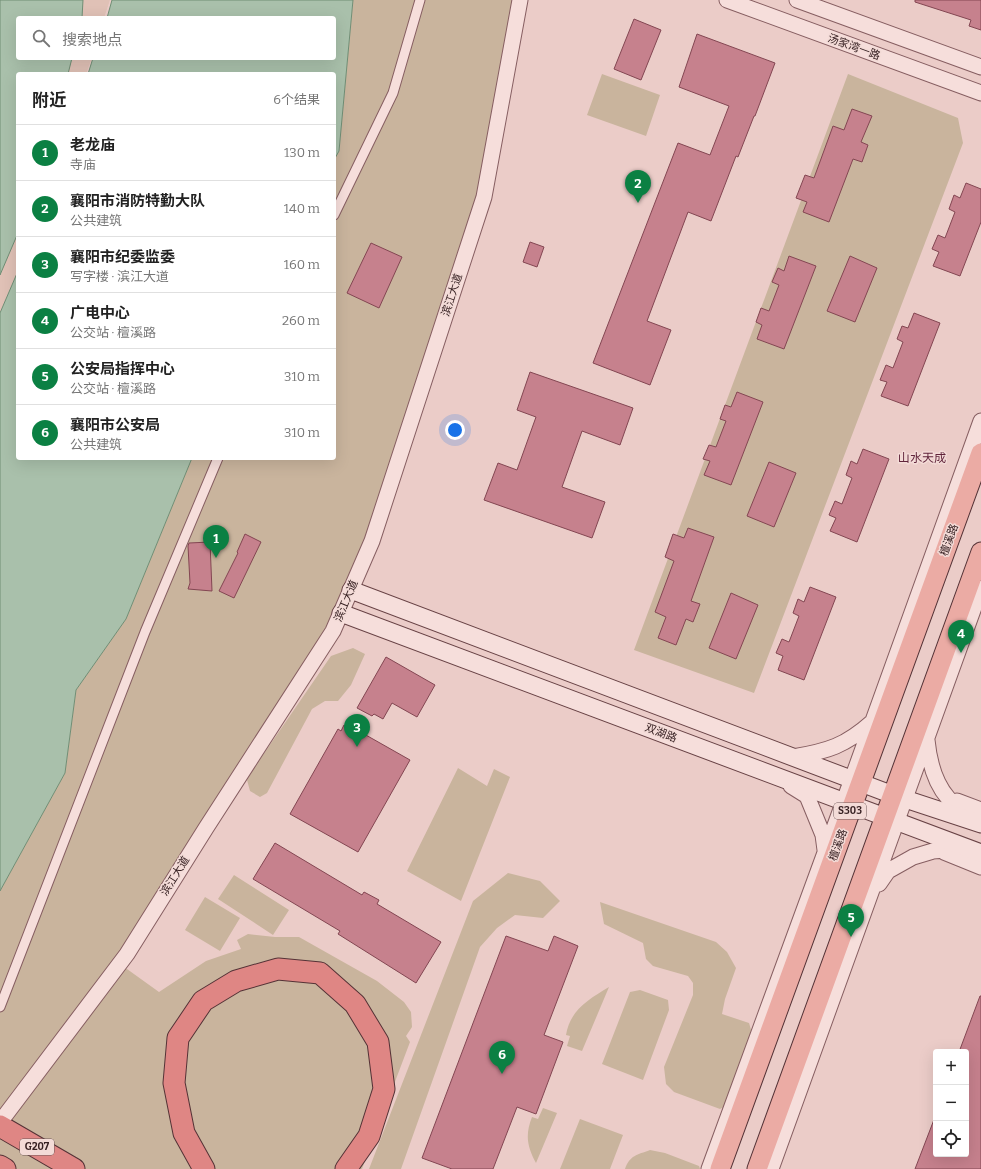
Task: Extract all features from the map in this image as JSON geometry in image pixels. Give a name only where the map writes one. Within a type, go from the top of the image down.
[{"type":"highway","points":[[204,1169],[184,1133],[175,1090],[174,1083],[178,1038],[203,1000],[236,981],[278,970],[320,973],[355,1004],[378,1042],[384,1089],[369,1136],[346,1169]]},
{"type":"highway","name":"G207","points":[[0,1125],[74,1169]]},
{"type":"highway","points":[[0,1166],[5,1169]]},
{"type":"main road","name":"檀溪路","points":[[720,1169],[828,871],[856,781],[981,453]]},
{"type":"main road","points":[[757,1169],[899,797],[981,552]]},
{"type":"main road","points":[[351,590],[899,797],[980,819]]},
{"type":"main road","name":"双湖路","points":[[341,613],[975,850]]},
{"type":"street","points":[[336,211],[393,93],[420,0]]},
{"type":"street","name":"滨江大道","points":[[0,1125],[4,1117],[127,954],[333,630],[341,613],[372,541],[484,197],[520,0]]},
{"type":"street","name":"汤家湾一路","points":[[727,0],[981,94]]},
{"type":"street","points":[[797,0],[981,67]]},
{"type":"street","points":[[856,781],[872,721],[981,421]]},
{"type":"street","points":[[0,1007],[145,632],[217,460]]},
{"type":"street","points":[[899,797],[927,738],[981,588]]},
{"type":"street","points":[[793,757],[821,752],[841,744],[857,735],[872,721]]},
{"type":"street","points":[[927,738],[928,756],[932,768],[937,780],[948,798],[980,819]]},
{"type":"street","points":[[771,774],[807,796],[823,835],[828,871]]},
{"type":"street","points":[[709,1169],[825,851],[848,803]]},
{"type":"street","points":[[771,1169],[870,896],[891,819]]},
{"type":"street","points":[[870,896],[888,871],[913,856],[939,850],[975,850]]},
{"type":"street","points":[[939,850],[981,866]]},
{"type":"shaded area","points":[[0,0],[110,0],[105,16],[16,16],[16,60],[91,60],[87,72],[16,72],[16,276],[0,313]]},
{"type":"shaded area","points":[[0,0],[83,0],[82,16],[16,16],[16,60],[72,60],[68,72],[16,72],[16,238],[0,275]]},
{"type":"shaded area","points":[[112,0],[353,0],[339,151],[336,156],[336,72],[89,72],[92,60],[336,60],[336,16],[108,16]]},
{"type":"shaded area","points":[[353,0],[528,0],[484,197],[341,613],[120,964],[159,992],[206,961],[241,949],[237,940],[248,934],[275,937],[299,937],[377,981],[404,1002],[411,1012],[412,1027],[406,1036],[410,1042],[362,1169],[0,1169],[0,891],[65,773],[76,690],[126,619],[191,460],[336,460],[336,156],[339,151]]},
{"type":"shaded area","points":[[602,74],[660,95],[646,136],[587,115]]},
{"type":"shaded area","points":[[848,74],[958,118],[963,143],[754,693],[634,650]]},
{"type":"shaded area","points":[[16,276],[16,460],[191,460],[126,619],[76,690],[65,773],[0,891],[0,313]]},
{"type":"shaded area","points":[[353,648],[365,654],[351,685],[338,701],[325,701],[312,709],[267,793],[260,797],[250,791],[247,780],[256,765],[331,656]]},
{"type":"shaded area","points":[[458,768],[487,786],[494,769],[510,777],[461,901],[407,871]]},
{"type":"shaded area","points":[[508,873],[540,881],[560,901],[543,918],[515,915],[497,928],[480,947],[401,1169],[369,1169],[473,901]]},
{"type":"shaded area","points":[[234,875],[289,910],[273,935],[218,899]]},
{"type":"shaded area","points":[[205,897],[240,918],[220,951],[185,930]]},
{"type":"shaded area","points":[[600,902],[716,942],[727,952],[736,968],[725,999],[722,1014],[749,1023],[752,1033],[726,1106],[720,1109],[674,1092],[666,1084],[664,1067],[693,995],[693,983],[688,976],[653,966],[646,959],[643,943],[604,924]]},
{"type":"shaded area","points":[[609,987],[582,1051],[567,1046],[570,1036],[566,1035],[568,1026],[576,1012],[594,996]]},
{"type":"shaded area","points":[[640,990],[668,1000],[669,1010],[643,1080],[602,1064],[630,992]]},
{"type":"shaded area","points":[[543,1108],[557,1113],[536,1163],[529,1146],[528,1129],[532,1117],[538,1119]]},
{"type":"shaded area","points":[[580,1119],[623,1135],[610,1169],[560,1169]]},
{"type":"shaded area","points":[[650,1150],[665,1153],[699,1166],[700,1169],[625,1169],[632,1158]]},
{"type":"building","points":[[915,0],[981,0],[981,30],[969,26],[971,20],[915,2]]},
{"type":"building","points":[[634,19],[661,30],[641,80],[614,69]]},
{"type":"building","points":[[697,34],[775,63],[755,116],[738,157],[736,156],[711,221],[688,212],[647,321],[671,330],[650,385],[593,363],[678,143],[710,155],[729,106],[679,87]]},
{"type":"building","points":[[852,109],[872,116],[861,142],[868,145],[862,162],[853,159],[829,222],[803,212],[807,202],[796,198],[805,175],[814,178],[833,126],[844,130]]},
{"type":"building","points":[[966,183],[981,189],[981,222],[960,276],[933,266],[939,252],[932,249],[938,235],[945,238],[955,212],[949,209],[954,195],[960,198]]},
{"type":"building","points":[[530,242],[544,247],[537,267],[523,262]]},
{"type":"building","points":[[371,243],[402,257],[379,308],[347,293]]},
{"type":"building","points":[[789,256],[816,266],[784,349],[757,339],[762,325],[756,322],[761,308],[769,311],[779,285],[772,282],[778,268],[784,271]]},
{"type":"building","points":[[850,256],[877,268],[855,322],[827,311]]},
{"type":"building","points":[[914,313],[940,323],[908,406],[881,396],[887,382],[880,380],[886,365],[893,368],[903,342],[897,339],[902,326],[908,328]]},
{"type":"building","points":[[530,372],[633,408],[620,445],[582,431],[562,487],[605,502],[592,538],[484,500],[498,463],[517,470],[536,417],[517,410]]},
{"type":"building","points":[[737,392],[763,402],[731,485],[704,475],[710,461],[703,459],[709,445],[716,447],[726,421],[720,419],[725,405],[731,407]]},
{"type":"building","points":[[863,449],[889,459],[857,542],[830,531],[836,518],[829,515],[835,501],[842,504],[852,478],[846,475],[851,461],[857,464]]},
{"type":"building","points":[[769,462],[796,473],[774,527],[747,516]]},
{"type":"building","points":[[688,528],[714,537],[691,601],[700,604],[693,622],[686,619],[676,645],[658,638],[666,617],[655,612],[674,561],[665,557],[673,534],[684,538]]},
{"type":"building","points":[[245,534],[261,542],[234,598],[219,591],[238,553],[237,552]]},
{"type":"building","points":[[210,542],[212,591],[188,589],[190,583],[189,543]]},
{"type":"building","points":[[810,587],[836,597],[804,680],[778,670],[783,656],[776,653],[782,639],[789,642],[799,616],[793,613],[798,599],[804,602]]},
{"type":"building","points":[[731,593],[758,605],[736,659],[709,648]]},
{"type":"building","points":[[386,657],[435,685],[417,717],[392,703],[383,719],[374,714],[372,716],[357,708]]},
{"type":"building","points":[[344,725],[356,732],[357,730],[410,760],[358,852],[290,814],[338,729],[341,731]]},
{"type":"building","points":[[275,843],[362,895],[364,892],[379,900],[377,904],[441,942],[416,983],[338,934],[340,931],[253,879]]},
{"type":"building","points":[[506,936],[548,951],[554,936],[578,946],[544,1035],[563,1042],[536,1114],[517,1107],[493,1169],[452,1169],[422,1158]]},
{"type":"building","points":[[981,996],[981,1169],[915,1169],[933,1122],[933,1157],[969,1157],[969,1049],[960,1049]]},
{"type":"place","name":"襄阳市消防特勤大队","points":[[638,203]]},
{"type":"place","name":"老龙庙","points":[[216,558]]},
{"type":"place","name":"广电中心","points":[[961,653]]},
{"type":"place","name":"襄阳市纪委监委","points":[[357,747]]},
{"type":"place","name":"公安局指挥中心","points":[[851,937]]},
{"type":"place","name":"襄阳市公安局","points":[[502,1074]]},
{"type":"district","name":"山水天成","points":[[922,458]]}]
